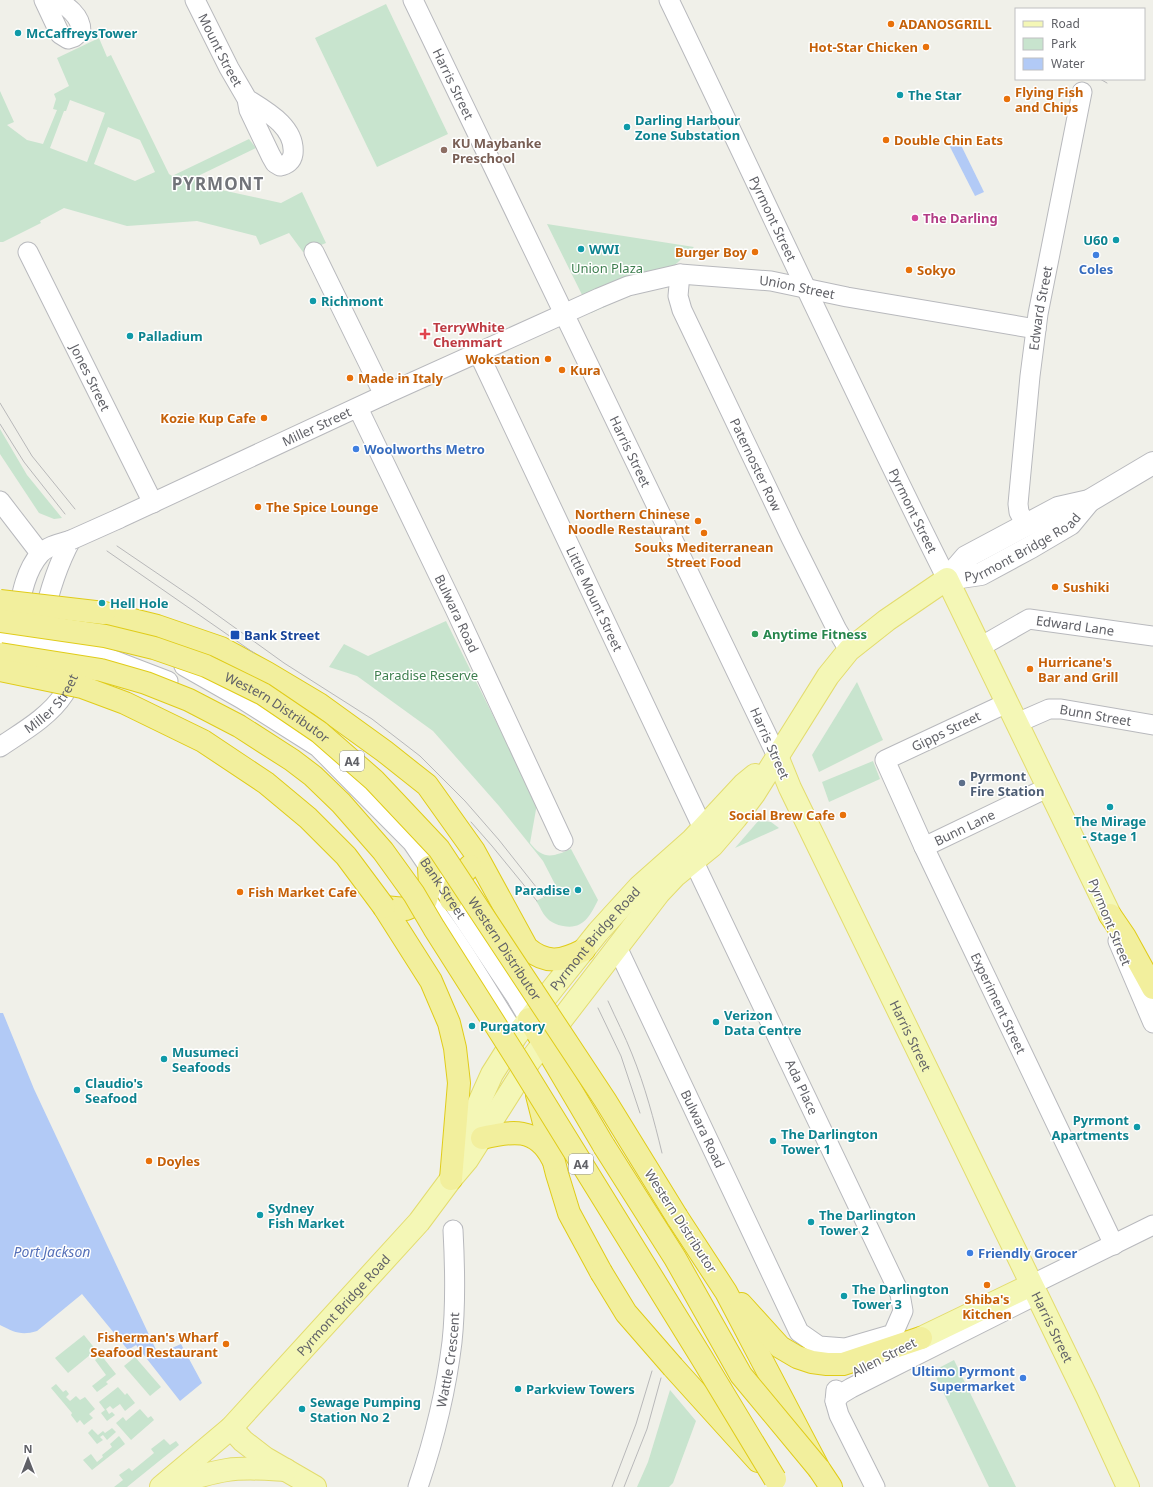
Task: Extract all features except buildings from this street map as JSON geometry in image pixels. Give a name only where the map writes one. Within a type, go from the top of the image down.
[{"type":"highway","points":[[0,601],[104,613],[157,626],[221,648],[319,704],[427,785],[474,851],[527,948],[534,954],[553,960],[564,959],[584,950]]},
{"type":"highway","name":"Western Distributor","points":[[9,617],[105,636],[154,648],[206,666],[263,694],[313,728],[374,780],[439,849],[605,1100],[676,1217],[726,1292],[819,1470],[831,1487]]},
{"type":"highway","name":"A4","points":[[4,642],[146,683],[188,700],[239,726],[292,760],[313,776],[341,803],[382,851],[414,894],[778,1483]]},
{"type":"highway","points":[[0,670],[82,687],[126,703],[202,741],[266,783],[308,818],[346,856],[384,907],[431,981],[449,1022],[459,1083],[451,1179]]},
{"type":"highway","points":[[406,909],[435,886],[471,865],[474,851]]},
{"type":"highway","points":[[384,907],[406,909],[441,918]]},
{"type":"highway","points":[[1110,915],[1125,937],[1153,988]]},
{"type":"highway","points":[[529,1019],[604,1146],[675,1258],[741,1375],[819,1470]]},
{"type":"highway","points":[[516,1036],[529,1062],[554,1162],[569,1213],[601,1272],[626,1313],[778,1483]]},
{"type":"highway","points":[[482,1138],[502,1133],[517,1132],[536,1138],[547,1148],[554,1162]]},
{"type":"highway","points":[[726,1292],[747,1309],[780,1347],[797,1357],[812,1362],[843,1364],[921,1338]]},
{"type":"main road","name":"Pyrmont Bridge Road","points":[[451,1179],[481,1097],[492,1074],[516,1036],[584,950],[639,887],[707,837],[736,818],[754,794],[828,676],[849,650],[886,620],[947,580]]},
{"type":"main road","name":"Pyrmont Street","points":[[947,580],[1110,915]]},
{"type":"main road","name":"Harris Street","points":[[777,756],[808,825],[1109,1444],[1128,1487]]},
{"type":"main road","name":"Pyrmont Bridge Road","points":[[162,1487],[231,1428],[419,1222],[467,1160],[529,1062],[660,893],[675,876],[693,860],[707,837]]},
{"type":"main road","name":"Allen Street","points":[[921,1338],[1034,1290]]},
{"type":"main road","points":[[231,1428],[265,1458],[315,1487]]},
{"type":"main road","points":[[162,1487],[228,1470],[247,1468],[286,1470]]},
{"type":"street","points":[[44,0],[60,34],[68,39],[74,38],[81,31],[81,25],[77,17],[69,8],[54,0]]},
{"type":"street","name":"Mount Street","points":[[195,0],[229,68],[247,99]]},
{"type":"street","name":"Harris Street","points":[[413,0],[777,756]]},
{"type":"street","name":"Pyrmont Street","points":[[669,0],[833,347],[947,580]]},
{"type":"street","name":"Edward Street","points":[[1026,525],[1019,512],[1018,504],[1036,329],[1082,92]]},
{"type":"street","name":"Jones Street","points":[[28,252],[153,503]]},
{"type":"street","points":[[314,252],[384,395]]},
{"type":"street","name":"Union Street","points":[[563,314],[628,286],[680,274],[771,280],[807,290],[1036,329]]},
{"type":"street","name":"Paternoster Row","points":[[680,274],[678,296],[682,310],[837,630],[849,650]]},
{"type":"street","name":"Miller Street","points":[[40,554],[50,548],[118,519],[384,395],[563,314]]},
{"type":"street","name":"Little Mount Street","points":[[478,352],[707,837]]},
{"type":"street","name":"Bulwara Road","points":[[358,408],[455,609],[563,841]]},
{"type":"street","name":"Pyrmont Bridge Road","points":[[947,580],[966,557],[1058,508],[1089,501],[1153,463]]},
{"type":"street","points":[[0,501],[40,554],[32,565],[9,617],[4,642]]},
{"type":"street","name":"Pyrmont Bridge Road","points":[[947,580],[981,574],[1031,547],[1070,524],[1089,501]]},
{"type":"street","points":[[39,642],[48,596],[56,570],[70,540]]},
{"type":"street","name":"Bank Street","points":[[0,608],[9,617],[44,615],[75,620],[99,625],[137,639],[242,699],[318,748],[412,842],[435,886],[441,918],[480,976],[516,1036]]},
{"type":"street","name":"Edward Lane","points":[[980,647],[1029,619],[1153,636]]},
{"type":"street","name":"Miller Street","points":[[0,747],[42,718],[64,695],[99,625]]},
{"type":"street","name":"Bank Street","points":[[4,642],[39,642],[86,651],[112,659],[165,679],[259,726],[334,785],[435,886],[510,987],[529,1019]]},
{"type":"street","name":"Gipps Street","points":[[885,760],[1007,703]]},
{"type":"street","name":"Bunn Street","points":[[1017,723],[1049,709],[1061,709],[1153,724]]},
{"type":"street","name":"Experiment Street","points":[[885,760],[924,847],[1114,1245]]},
{"type":"street","name":"Bunn Lane","points":[[924,847],[1048,787]]},
{"type":"street","name":"Ada Place","points":[[693,860],[900,1294],[903,1311],[893,1334],[845,1348],[819,1346],[799,1332],[788,1310]]},
{"type":"street","name":"Pyrmont Street","points":[[1110,915],[1123,952],[1153,1023]]},
{"type":"street","name":"Bulwara Road","points":[[617,948],[788,1310]]},
{"type":"street","name":"Allen Street","points":[[835,1401],[841,1394],[851,1388],[1153,1225]]},
{"type":"street","name":"Wattle Crescent","points":[[418,1487],[429,1454],[442,1401],[452,1342],[455,1278],[453,1230]]},
{"type":"street","name":"Allen Street","points":[[835,1401],[835,1395],[841,1380],[921,1338]]},
{"type":"street","points":[[835,1401],[839,1415],[875,1487]]},
{"type":"green space","points":[[386,4],[448,134],[377,167],[315,38]]},
{"type":"green space","points":[[99,38],[107,57],[111,55],[169,174],[172,176],[249,139],[256,148],[200,175],[201,191],[217,189],[281,203],[302,192],[326,243],[303,252],[289,233],[260,245],[256,236],[197,221],[127,226],[64,208],[40,221],[41,223],[3,242],[0,242],[0,91],[14,122],[7,125],[27,140],[43,144],[57,110],[53,109],[56,99],[54,94],[69,86],[57,58]],"holes":[[[70,100],[105,113],[87,162],[50,148],[64,111],[66,111]],[[108,127],[140,140],[155,172],[135,181],[94,164]]]},
{"type":"green space","name":"Union Plaza","points":[[547,224],[694,247],[660,282],[591,313]]},
{"type":"green space","points":[[0,429],[27,475],[62,518],[54,519],[39,513],[0,454]]},
{"type":"green space","name":"Paradise Reserve","points":[[446,621],[537,804],[530,843],[539,852],[549,855],[559,854],[571,849],[598,900],[589,916],[581,924],[570,927],[561,926],[548,919],[536,901],[558,890],[543,861],[499,806],[433,731],[357,676],[329,667],[344,644],[368,656]]},
{"type":"green space","points":[[857,682],[883,740],[819,772],[812,755]]},
{"type":"green space","points":[[873,761],[880,779],[829,802],[822,782]]},
{"type":"green space","points":[[759,820],[771,822],[779,828],[735,848]]},
{"type":"green space","points":[[84,1335],[96,1350],[68,1373],[55,1358]]},
{"type":"green space","points":[[101,1355],[116,1374],[106,1382],[108,1384],[97,1392],[92,1386],[106,1375],[95,1360]]},
{"type":"green space","points":[[135,1357],[161,1387],[150,1396],[124,1366]]},
{"type":"green space","points":[[954,1360],[1016,1487],[989,1487],[933,1371]]},
{"type":"green space","points":[[56,1384],[63,1392],[66,1390],[69,1394],[66,1397],[70,1401],[76,1396],[80,1400],[85,1397],[95,1409],[89,1414],[93,1418],[84,1425],[80,1420],[77,1423],[71,1415],[72,1413],[51,1388]]},
{"type":"green space","points":[[118,1387],[125,1395],[127,1393],[135,1403],[125,1411],[120,1404],[113,1409],[110,1406],[106,1409],[109,1414],[112,1412],[115,1415],[107,1421],[101,1413],[105,1410],[99,1402]]},
{"type":"green space","points":[[670,1390],[696,1421],[673,1483],[669,1487],[637,1487],[648,1462]]},
{"type":"green space","points":[[140,1409],[148,1418],[151,1416],[154,1420],[131,1440],[116,1423],[123,1417],[126,1421]]},
{"type":"green space","points":[[112,1428],[116,1432],[107,1440],[103,1435],[100,1437],[103,1440],[97,1444],[88,1433],[92,1429],[98,1435],[103,1431],[105,1433]]},
{"type":"green space","points":[[119,1436],[125,1444],[92,1470],[83,1460],[91,1454],[97,1462],[103,1457],[102,1455],[112,1447],[110,1444]]},
{"type":"green space","points":[[164,1439],[170,1445],[176,1441],[179,1445],[127,1487],[114,1487],[123,1480],[119,1475],[129,1468],[132,1471],[154,1453],[151,1449]]},
{"type":"water","points":[[958,139],[984,192],[975,196],[948,143]]},
{"type":"water","name":"Port Jackson","points":[[0,1013],[3,1013],[34,1089],[158,1354],[181,1344],[202,1383],[180,1401],[136,1345],[128,1350],[82,1294],[37,1331],[22,1333],[9,1330],[0,1325]]},
{"type":"tram line","points":[[1102,80],[1107,83]]},
{"type":"tram line","points":[[0,403],[32,456],[75,509]]},
{"type":"tram line","points":[[0,424],[24,462],[65,514]]},
{"type":"tram line","points":[[117,546],[195,599],[284,663],[372,719],[420,756],[465,801],[499,840],[544,897]]},
{"type":"tram line","points":[[107,551],[254,653]]},
{"type":"tram line","points":[[471,822],[537,901]]},
{"type":"tram line","points":[[608,1001],[641,1078],[662,1153]]},
{"type":"tram line","points":[[598,1008],[621,1056],[640,1113]]},
{"type":"tram line","points":[[612,1487],[636,1424],[652,1371]]},
{"type":"tram line","points":[[624,1487],[647,1429],[661,1378]]},
{"type":"place","name":"ADANOSGRILL","points":[[891,24]]},
{"type":"place","name":"McCaffreysTower","points":[[18,33]]},
{"type":"place","name":"Hot-Star Chicken","points":[[926,47]]},
{"type":"place","name":"The Star","points":[[900,95]]},
{"type":"place","name":"Flying Fish and Chips","points":[[1007,99]]},
{"type":"place","name":"Darling Harbour Zone Substation","points":[[627,127]]},
{"type":"place","name":"Double Chin Eats","points":[[886,140]]},
{"type":"place","name":"KU Maybanke Preschool","points":[[444,150]]},
{"type":"place","name":"The Darling","points":[[915,218]]},
{"type":"place","name":"U60","points":[[1116,240]]},
{"type":"place","name":"WWI","points":[[581,249]]},
{"type":"place","name":"Burger Boy","points":[[755,252]]},
{"type":"place","name":"Coles","points":[[1096,255]]},
{"type":"place","name":"Sokyo","points":[[909,270]]},
{"type":"place","name":"Richmont","points":[[313,301]]},
{"type":"place","name":"TerryWhite Chemmart","points":[[425,334]]},
{"type":"place","name":"Palladium","points":[[130,336]]},
{"type":"place","name":"Wokstation","points":[[548,359]]},
{"type":"place","name":"Kura","points":[[562,370]]},
{"type":"place","name":"Made in Italy","points":[[350,378]]},
{"type":"place","name":"Kozie Kup Cafe","points":[[264,418]]},
{"type":"place","name":"Woolworths Metro","points":[[356,449]]},
{"type":"place","name":"The Spice Lounge","points":[[258,507]]},
{"type":"place","name":"Northern Chinese Noodle Restaurant","points":[[698,521]]},
{"type":"place","name":"Souks Mediterranean Street Food","points":[[704,533]]},
{"type":"place","name":"Sushiki","points":[[1055,587]]},
{"type":"place","name":"Hell Hole","points":[[102,603]]},
{"type":"place","name":"Anytime Fitness","points":[[755,634]]},
{"type":"place","name":"Bank Street","points":[[235,635]]},
{"type":"place","name":"Hurricane's Bar and Grill","points":[[1030,669]]},
{"type":"place","name":"Pyrmont Fire Station","points":[[962,783]]},
{"type":"place","name":"The Mirage - Stage 1","points":[[1110,807]]},
{"type":"place","name":"Social Brew Cafe","points":[[843,815]]},
{"type":"place","name":"Paradise","points":[[578,890]]},
{"type":"place","name":"Fish Market Cafe","points":[[240,892]]},
{"type":"place","name":"Verizon Data Centre","points":[[716,1022]]},
{"type":"place","name":"Purgatory","points":[[472,1026]]},
{"type":"place","name":"Musumeci Seafoods","points":[[164,1059]]},
{"type":"place","name":"Claudio's Seafood","points":[[77,1090]]},
{"type":"place","name":"Pyrmont Apartments","points":[[1137,1127]]},
{"type":"place","name":"The Darlington Tower 1","points":[[773,1141]]},
{"type":"place","name":"Doyles","points":[[149,1161]]},
{"type":"place","name":"Sydney Fish Market","points":[[260,1215]]},
{"type":"place","name":"The Darlington Tower 2","points":[[811,1222]]},
{"type":"place","name":"Friendly Grocer","points":[[970,1253]]},
{"type":"place","name":"Shiba's Kitchen","points":[[987,1285]]},
{"type":"place","name":"The Darlington Tower 3","points":[[844,1296]]},
{"type":"place","name":"Fisherman's Wharf Seafood Restaurant","points":[[226,1344]]},
{"type":"place","name":"Ultimo Pyrmont Supermarket","points":[[1023,1378]]},
{"type":"place","name":"Parkview Towers","points":[[518,1389]]},
{"type":"place","name":"Sewage Pumping Station No 2","points":[[302,1409]]},
{"type":"district","name":"PYRMONT","points":[[218,183]]}]
